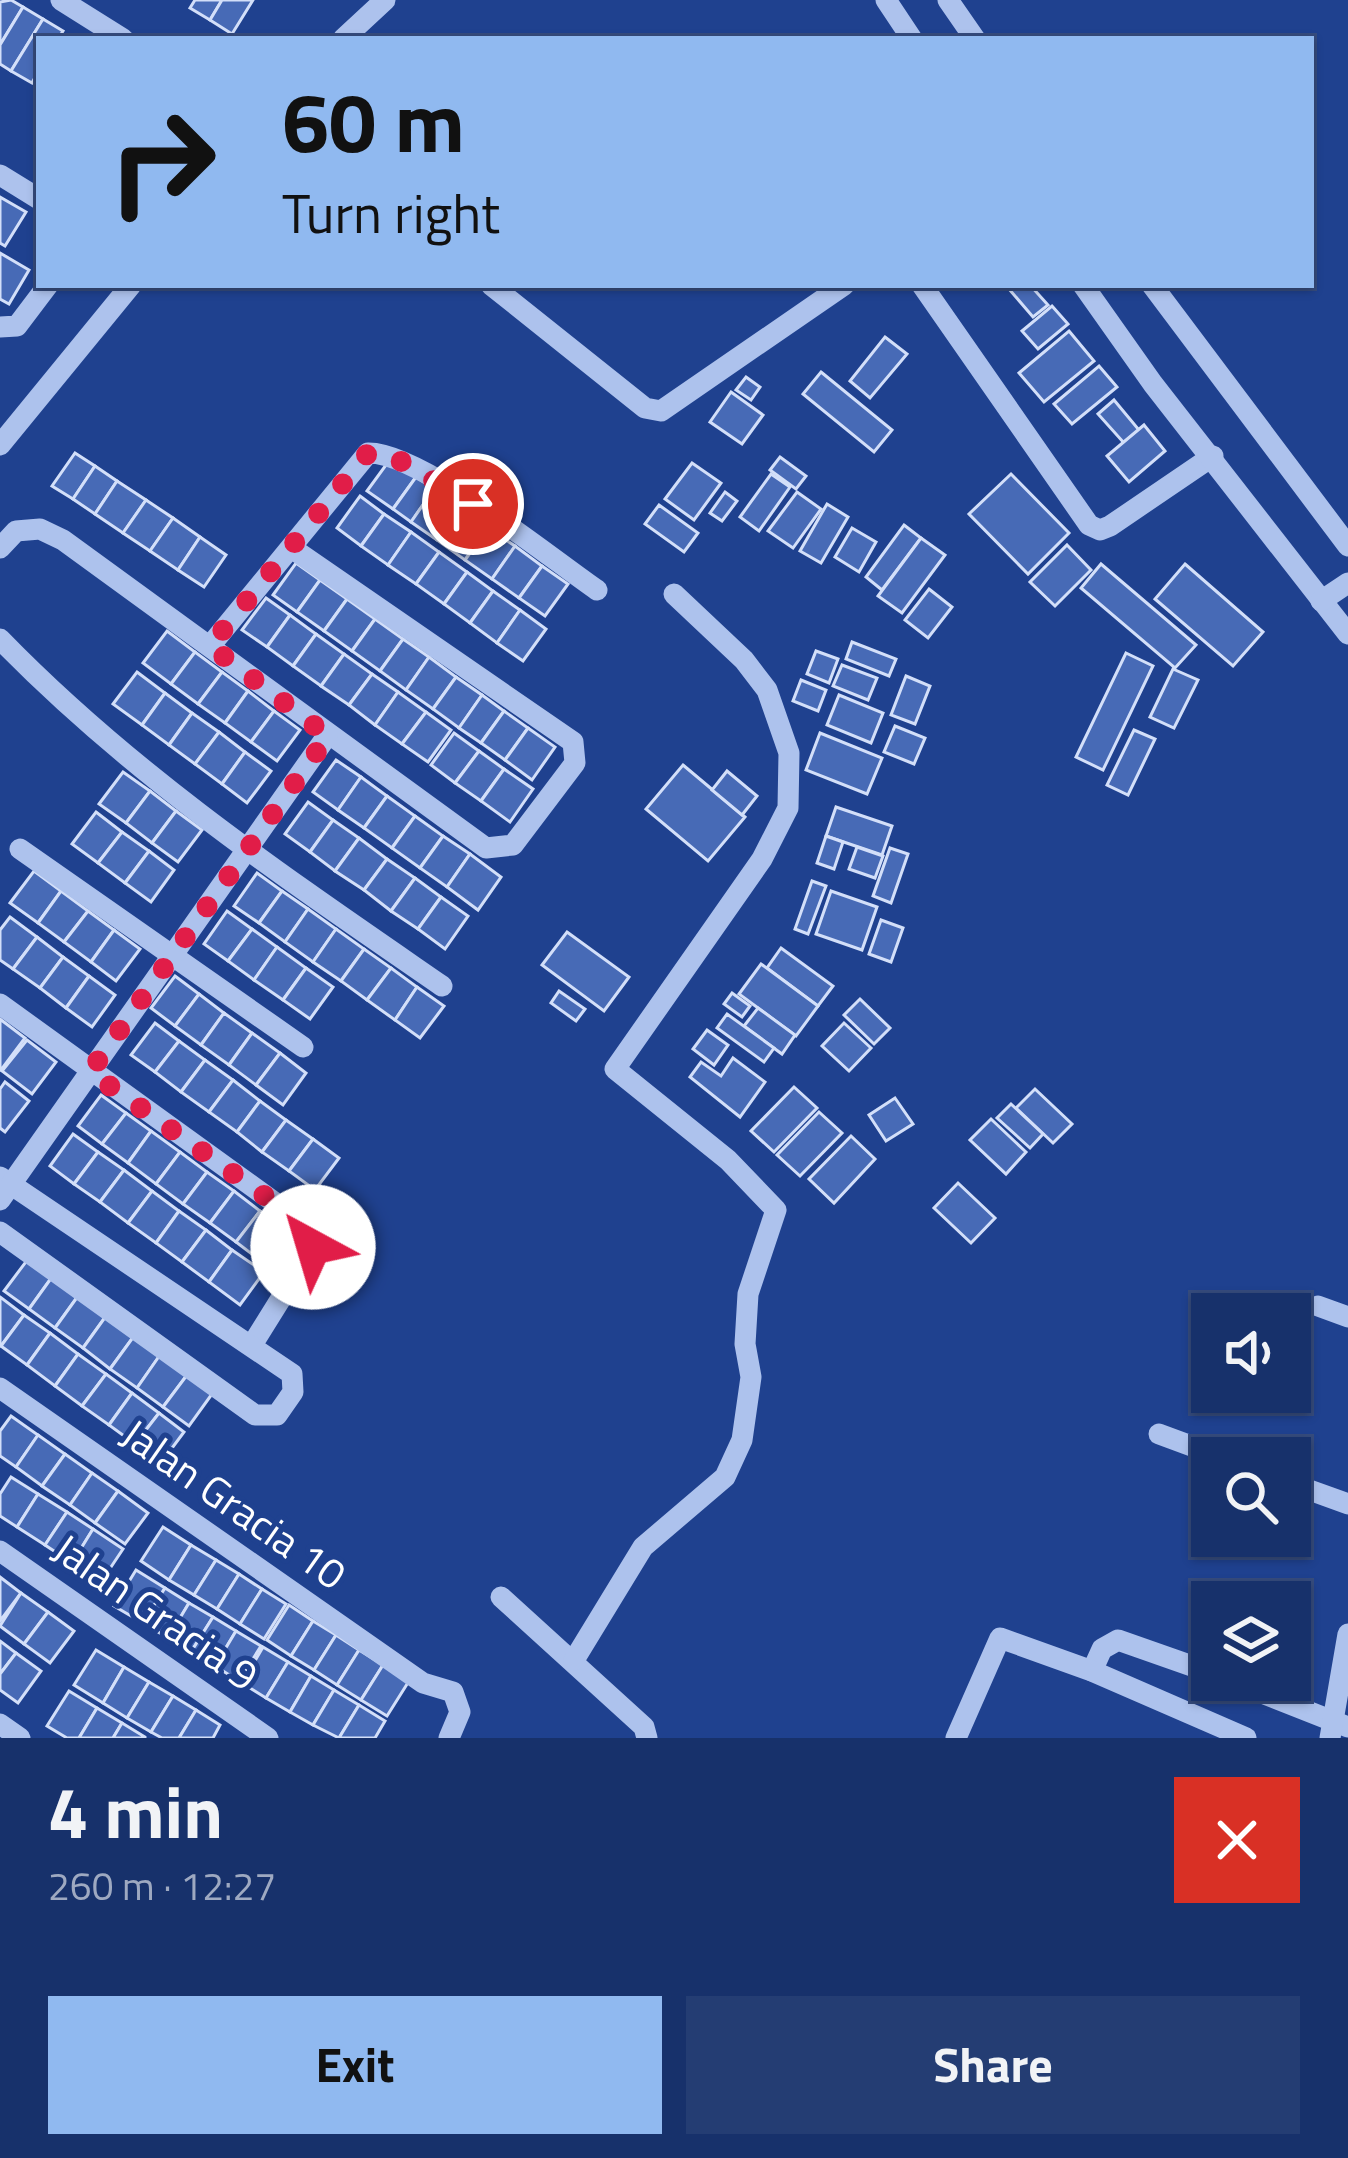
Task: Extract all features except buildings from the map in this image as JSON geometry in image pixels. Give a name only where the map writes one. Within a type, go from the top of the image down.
[{"type":"street","points":[[62,0],[118,36]]},
{"type":"street","points":[[346,36],[385,0]]},
{"type":"street","points":[[886,0],[910,36]]},
{"type":"street","points":[[947,0],[973,36]]},
{"type":"street","points":[[0,175],[36,197]]},
{"type":"street","points":[[0,327],[17,326],[46,288]]},
{"type":"street","points":[[0,446],[129,288]]},
{"type":"street","points":[[495,288],[644,408],[661,411],[840,288]]},
{"type":"street","points":[[924,288],[1089,525],[1100,530],[1110,526],[1213,457]]},
{"type":"street","points":[[1085,288],[1348,634]]},
{"type":"street","points":[[1153,288],[1348,546]]},
{"type":"street","points":[[210,646],[368,453],[387,453],[597,590]]},
{"type":"street","points":[[0,548],[16,531],[40,530],[63,540],[486,848],[502,849],[521,838],[575,763],[572,742],[293,549]]},
{"type":"street","points":[[1321,601],[1348,583]]},
{"type":"street","points":[[574,1660],[643,1547],[713,1489],[742,1440],[751,1376],[745,1344],[748,1294],[776,1210],[728,1160],[615,1069],[762,859],[788,808],[789,753],[767,690],[744,660],[674,594]]},
{"type":"street","points":[[0,639],[93,730],[246,851],[442,986]]},
{"type":"street","points":[[0,1232],[255,1415],[277,1415],[293,1392],[292,1374],[252,1345],[4,1188],[328,736]]},
{"type":"street","points":[[20,849],[303,1047]]},
{"type":"street","points":[[0,1004],[310,1228],[313,1247],[252,1345]]},
{"type":"street","points":[[1318,1306],[1348,1317]]},
{"type":"street","name":"Jalan Gracia 10","points":[[0,1388],[423,1683],[453,1692],[460,1712],[449,1738]]},
{"type":"street","points":[[1159,1434],[1191,1446]]},
{"type":"street","points":[[1311,1491],[1348,1504]]},
{"type":"street","name":"Jalan Gracia 9","points":[[0,1551],[268,1738]]},
{"type":"street","points":[[501,1598],[644,1726],[647,1738]]},
{"type":"street","points":[[1276,1701],[1336,1728],[1348,1634]]},
{"type":"street","points":[[956,1738],[1000,1638],[1092,1671],[1243,1737]]},
{"type":"street","points":[[1092,1671],[1102,1649],[1118,1640],[1191,1666]]},
{"type":"street","points":[[0,1724],[20,1738]]},
{"type":"route","points":[[313,1247],[310,1228],[90,1072],[328,736],[210,646],[368,453],[387,453],[473,504]]}]
